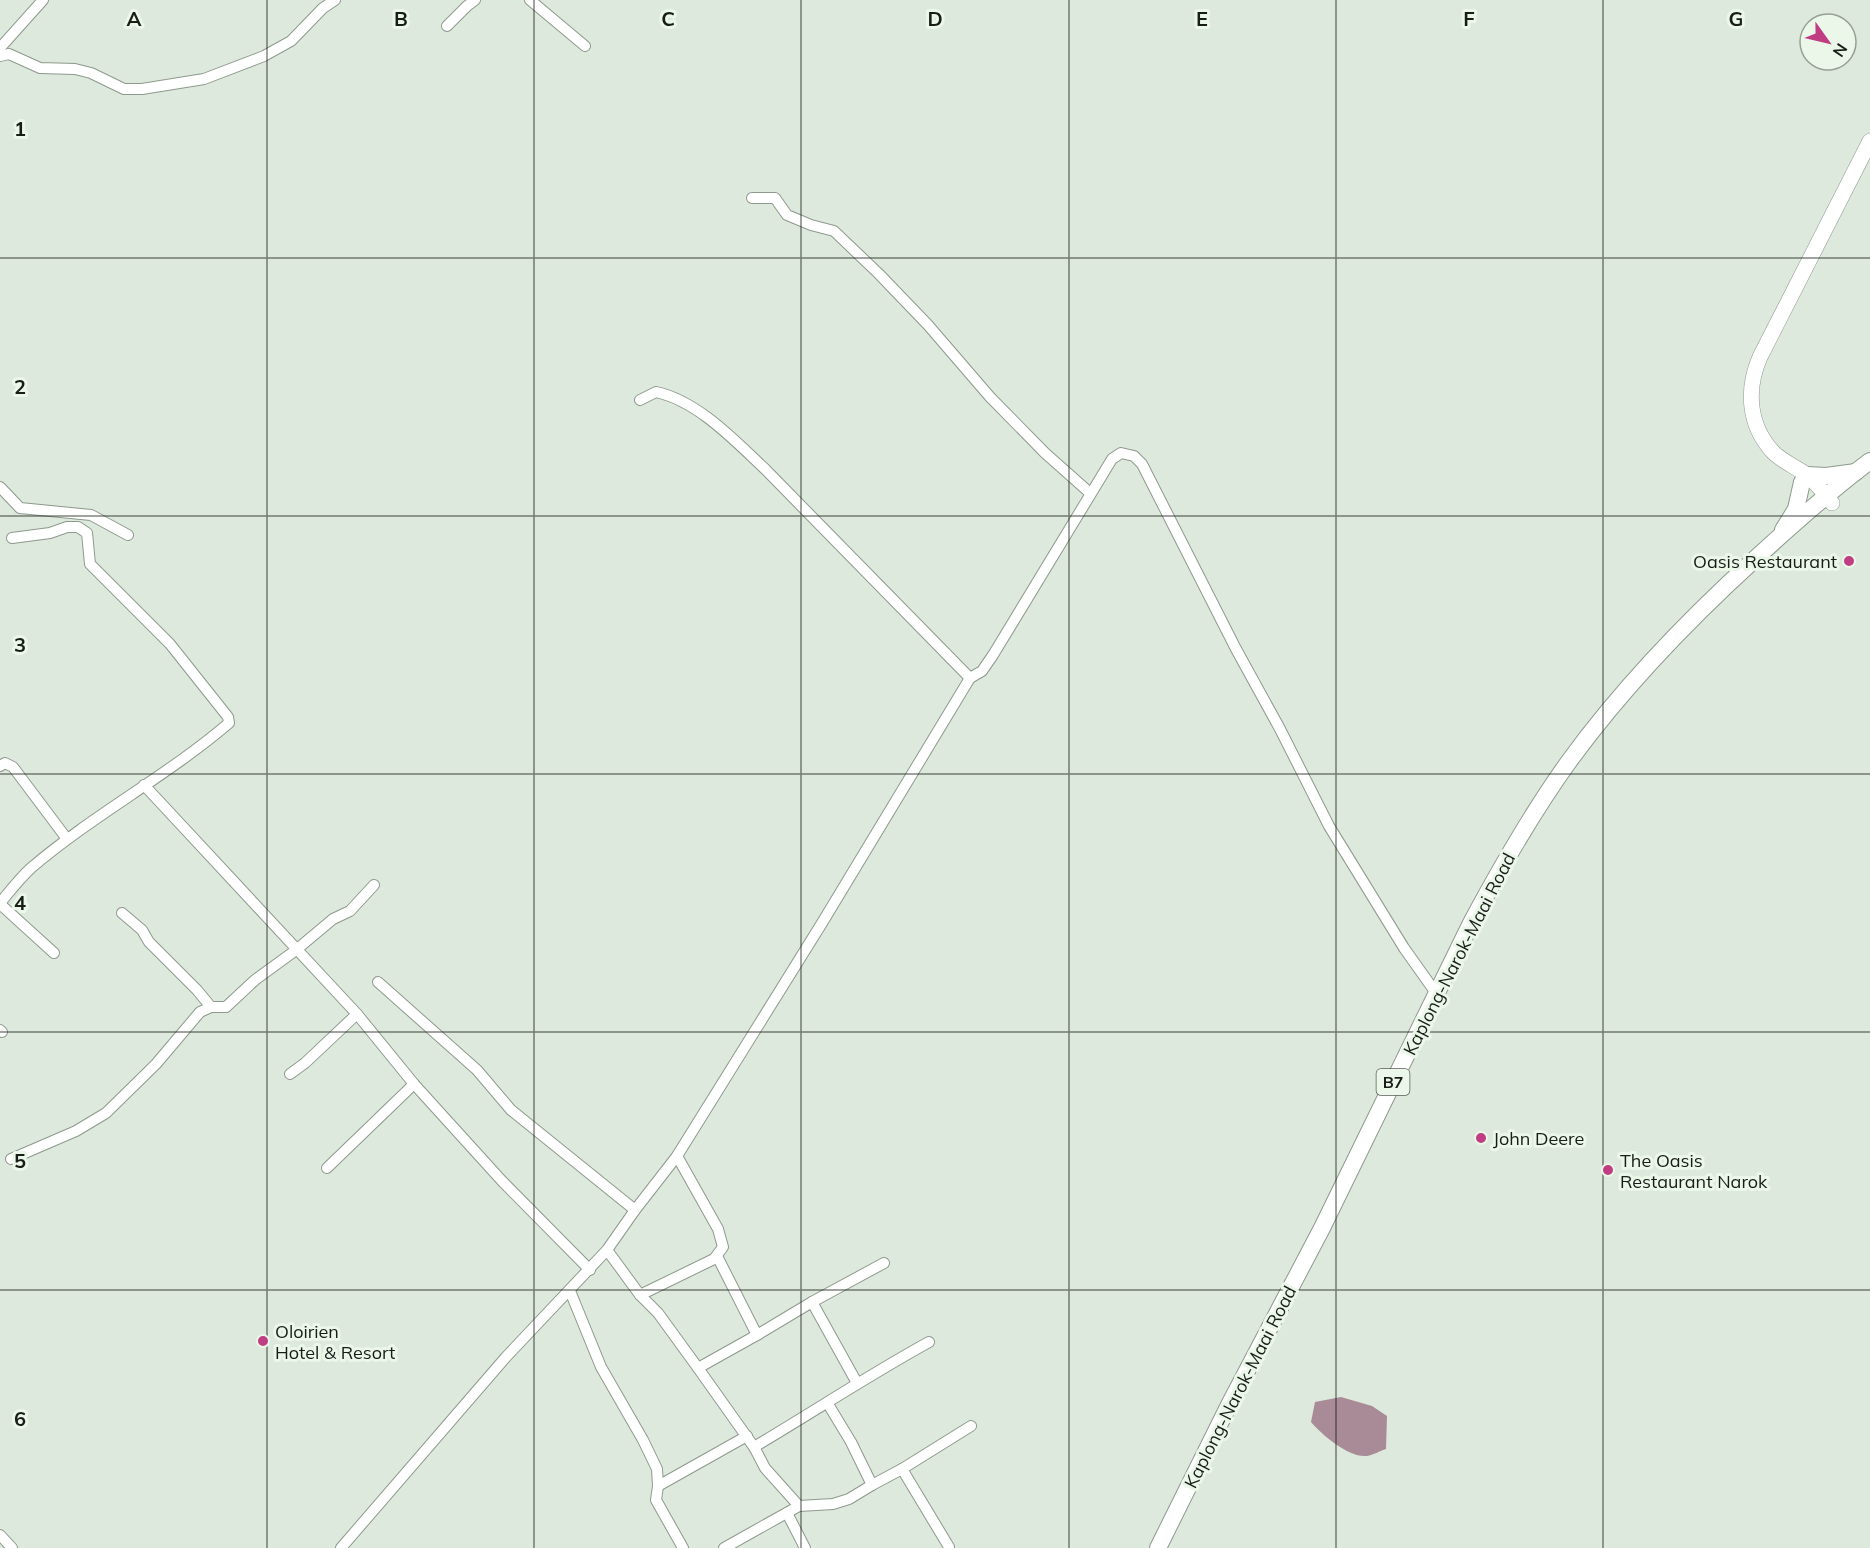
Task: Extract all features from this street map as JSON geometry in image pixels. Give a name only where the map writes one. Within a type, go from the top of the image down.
[{"type":"main road","points":[[1826,502],[1801,475],[1772,451],[1761,436],[1751,408],[1752,378],[1760,357],[1870,141]]},
{"type":"main road","name":"Kaplong-Narok-Maai Road","points":[[1158,1548],[1229,1405],[1327,1219],[1491,885],[1547,793],[1590,733],[1669,641],[1778,539],[1863,472],[1870,461]]},
{"type":"main road","points":[[1801,475],[1826,476],[1863,472]]},
{"type":"main road","points":[[1778,539],[1796,509],[1801,475]]},
{"type":"main road","name":"Kaplong-Narok-Maai Road","points":[[1669,641],[1692,630],[1826,502]]},
{"type":"street","points":[[0,48],[43,0]]},
{"type":"street","points":[[0,56],[9,54],[40,68],[75,69],[92,73],[124,89],[142,89],[204,79],[264,56],[291,41],[323,8],[335,0]]},
{"type":"street","points":[[447,26],[476,0]]},
{"type":"street","points":[[530,0],[585,46]]},
{"type":"street","points":[[752,198],[775,198],[788,215],[811,225],[834,231],[928,325],[990,397],[1045,453],[1090,493]]},
{"type":"street","points":[[640,400],[656,392],[680,400],[732,438],[970,678]]},
{"type":"street","points":[[341,1548],[506,1358],[608,1250],[676,1156],[828,914],[970,678],[990,661],[1090,493],[1116,456],[1121,453],[1128,454],[1142,464],[1329,826],[1404,948],[1436,993]]},
{"type":"street","points":[[0,487],[20,508],[91,516],[128,535]]},
{"type":"street","points":[[12,538],[50,533],[67,527],[78,527],[87,533],[90,564],[170,644],[228,717],[229,723],[67,839],[29,870],[0,903],[54,953]]},
{"type":"street","points":[[0,766],[5,763],[13,767],[67,839]]},
{"type":"street","points":[[144,785],[357,1014],[414,1084],[502,1181],[590,1270]]},
{"type":"street","points":[[11,1159],[76,1131],[106,1113],[156,1065],[200,1012],[211,1007],[226,1007],[255,980],[333,919],[350,911],[374,885]]},
{"type":"street","points":[[122,913],[142,930],[149,942],[211,1007]]},
{"type":"street","points":[[378,982],[477,1071],[511,1110],[635,1210]]},
{"type":"street","points":[[290,1074],[305,1063],[357,1014]]},
{"type":"street","points":[[327,1168],[414,1084]]},
{"type":"street","points":[[640,1295],[717,1256],[723,1247],[722,1239],[676,1156]]},
{"type":"street","points":[[608,1250],[640,1295],[658,1313],[747,1436],[765,1468],[799,1506]]},
{"type":"street","points":[[717,1256],[757,1335]]},
{"type":"street","points":[[698,1368],[884,1263]]},
{"type":"street","points":[[570,1291],[601,1367],[657,1469],[659,1507],[683,1548]]},
{"type":"street","points":[[812,1302],[857,1383]]},
{"type":"street","points":[[754,1447],[828,1404],[857,1383],[929,1342]]},
{"type":"street","points":[[828,1404],[851,1442],[872,1485]]},
{"type":"street","points":[[724,1548],[799,1506],[842,1502],[902,1469],[971,1426]]},
{"type":"street","points":[[658,1486],[747,1436]]},
{"type":"street","points":[[902,1469],[949,1547]]},
{"type":"street","points":[[787,1513],[805,1548]]},
{"type":"street","points":[[0,1535],[12,1548]]},
{"type":"shaded area","points":[[1341,1397],[1372,1406],[1387,1416],[1386,1449],[1372,1455],[1360,1456],[1344,1450],[1311,1422],[1315,1402]]},
{"type":"place","name":"Oasis Restaurant","points":[[1849,561]]},
{"type":"place","name":"John Deere","points":[[1481,1138]]},
{"type":"place","name":"The Oasis Restaurant Narok","points":[[1608,1170]]},
{"type":"place","name":"Oloirien Hotel & Resort","points":[[263,1341]]}]
